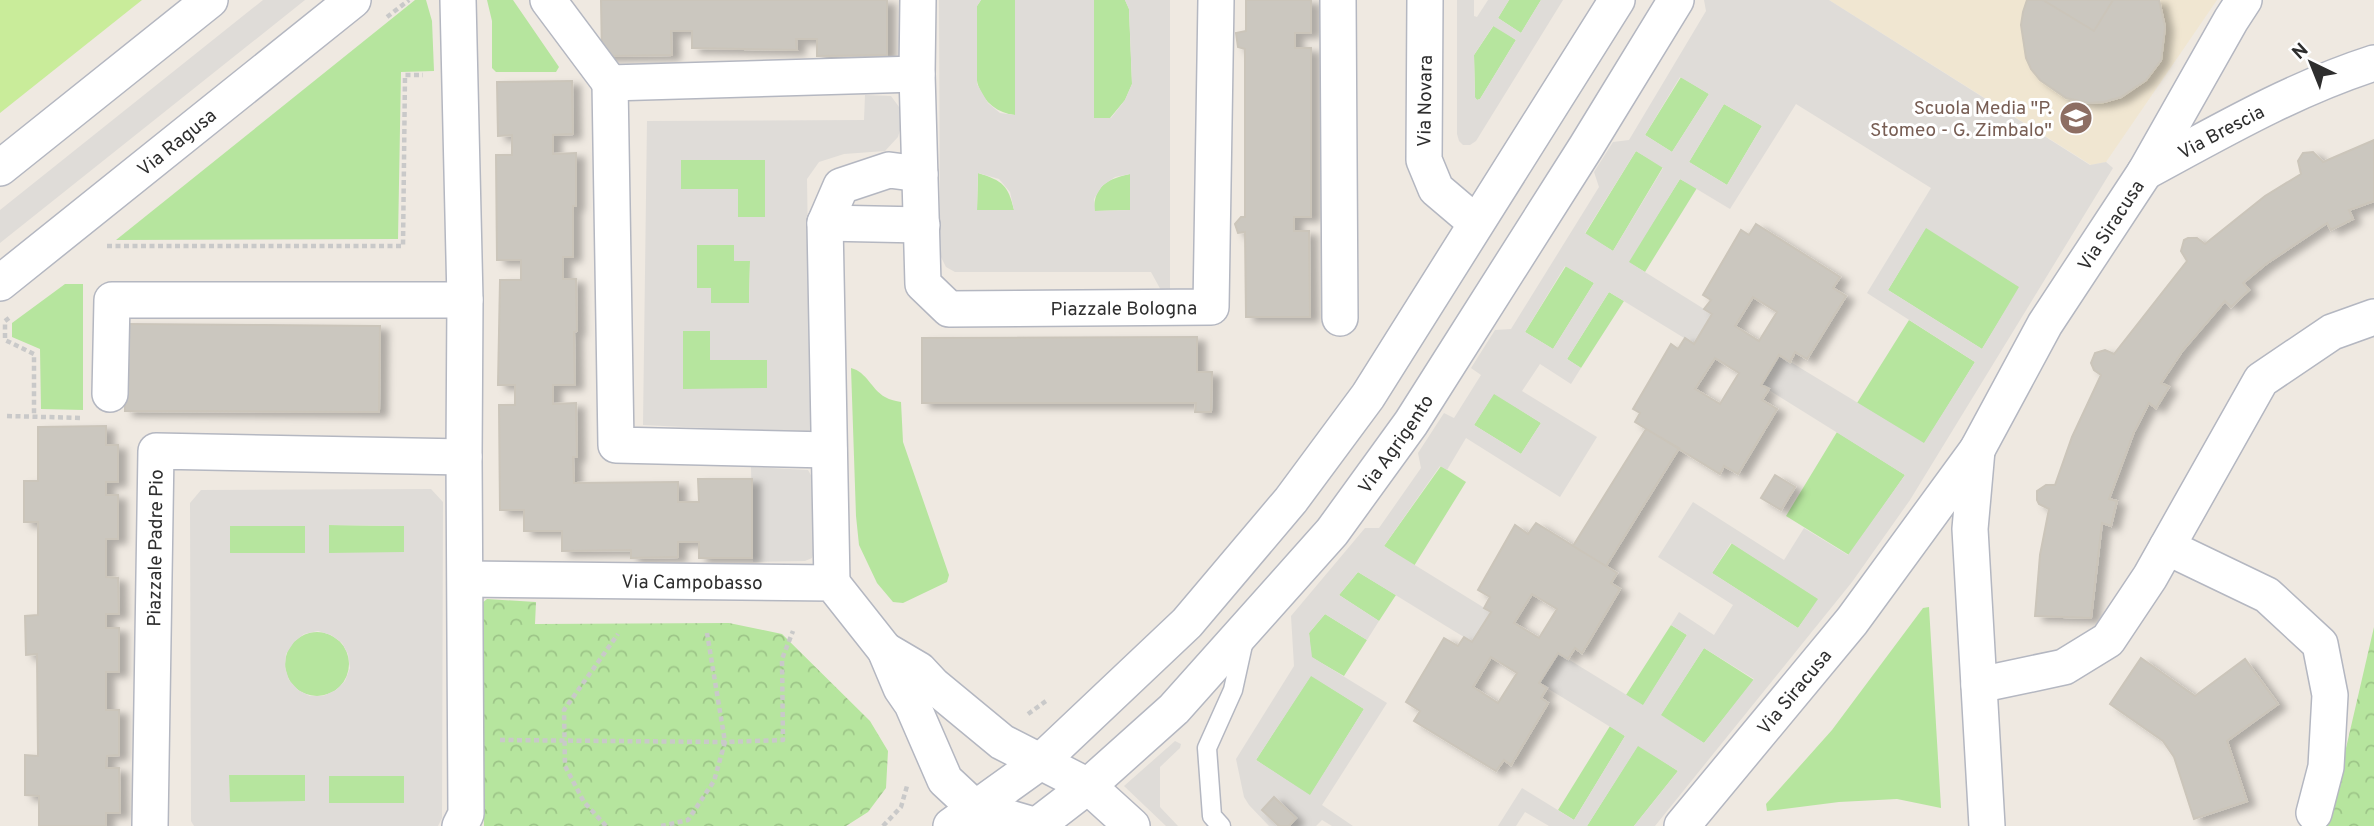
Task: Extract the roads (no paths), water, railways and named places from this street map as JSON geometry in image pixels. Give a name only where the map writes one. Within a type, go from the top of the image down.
[{"type":"street","points":[[0,168],[211,0]]},
{"type":"street","name":"Via Ragusa","points":[[0,283],[353,0]]},
{"type":"street","points":[[458,0],[465,300],[466,579],[466,814],[460,826]]},
{"type":"street","points":[[548,0],[610,83],[616,445],[829,450]]},
{"type":"street","name":"Piazzale Bologna","points":[[918,0],[917,74],[923,284],[949,309],[1212,307],[1216,0]]},
{"type":"street","points":[[1338,0],[1340,318]]},
{"type":"street","name":"Via Novara","points":[[1425,0],[1424,160],[1436,189],[1476,223]]},
{"type":"street","points":[[920,174],[889,170],[841,186],[825,223],[832,583],[885,650],[963,817],[1040,762],[1187,623],[1291,500],[1368,396],[1618,0]]},
{"type":"street","name":"Via Agrigento","points":[[963,817],[1036,826],[1088,786],[1174,709],[1332,532],[1411,422],[1676,0]]},
{"type":"street","name":"Via Siracusa","points":[[1682,826],[1852,621],[1977,450],[2045,324],[2145,172],[2244,0]]},
{"type":"street","name":"Via Brescia","points":[[2145,172],[2251,115],[2343,73],[2374,64]]},
{"type":"street","points":[[610,83],[917,74]]},
{"type":"street","points":[[825,223],[922,225]]},
{"type":"street","points":[[110,394],[112,300],[465,300]]},
{"type":"street","points":[[1979,685],[2064,667],[2108,640],[2150,578],[2261,380],[2332,332],[2374,317]]},
{"type":"street","name":"Via Siracusa","points":[[1977,450],[1970,530],[1987,826]]},
{"type":"street","name":"Piazzale Padre Pio","points":[[150,826],[156,451],[464,457]]},
{"type":"street","points":[[2167,547],[2267,595],[2319,644],[2330,695],[2326,767],[2314,813]]},
{"type":"street","name":"Via Campobasso","points":[[466,579],[832,583]]},
{"type":"street","points":[[885,650],[919,670],[1002,743],[1088,786],[1132,826]]},
{"type":"lane","points":[[1212,823],[1208,748],[1233,690],[1247,628]]},
{"type":"place","name":"Scuola Media \"P. Stomeo - G. Zimbalo\"","points":[[2076,118]]}]
